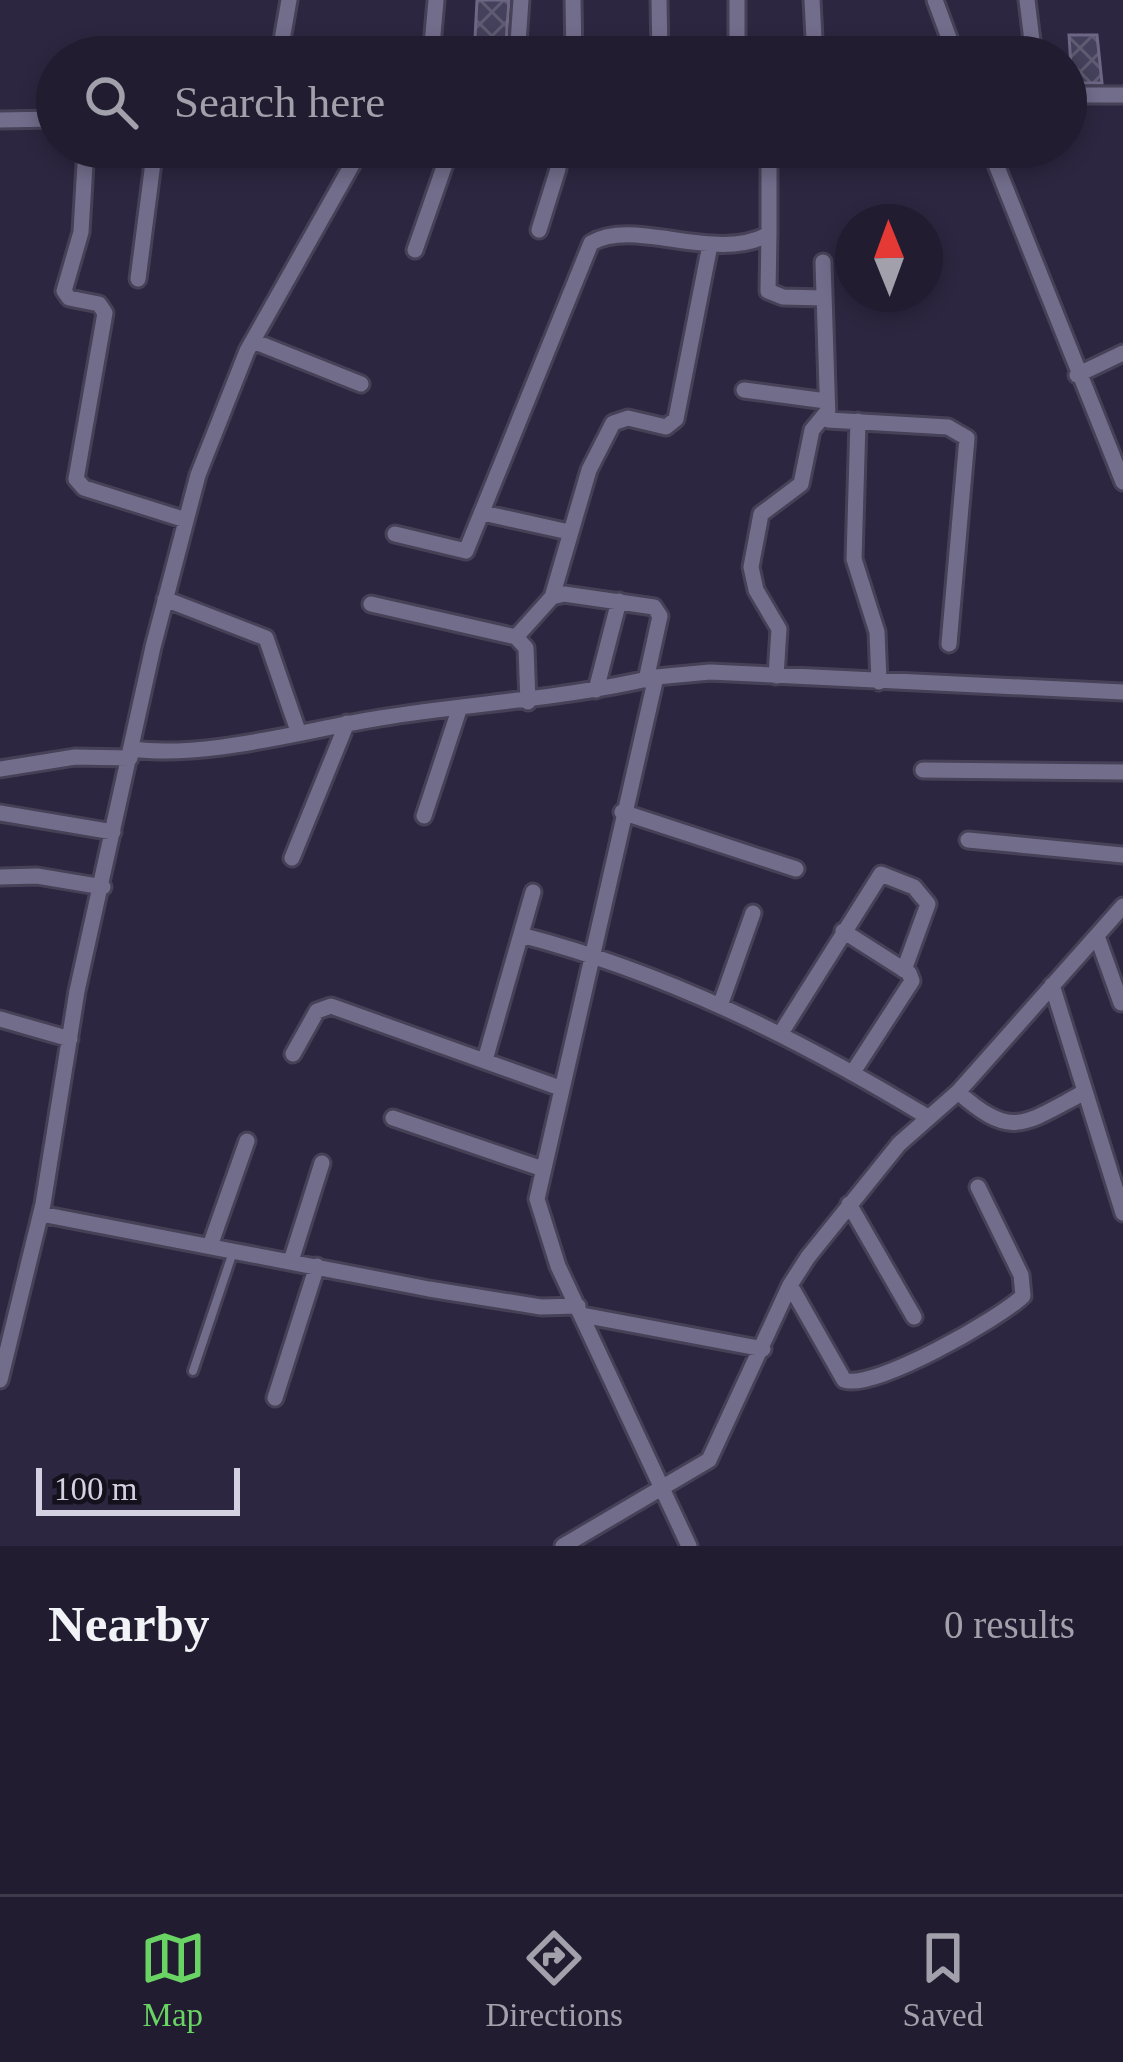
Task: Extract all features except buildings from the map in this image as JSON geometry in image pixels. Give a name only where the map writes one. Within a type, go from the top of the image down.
[{"type":"street","points":[[283,36],[289,0]]},
{"type":"street","points":[[432,36],[436,0]]},
{"type":"street","points":[[518,36],[521,0]]},
{"type":"street","points":[[573,0],[574,36]]},
{"type":"street","points":[[659,0],[660,36]]},
{"type":"street","points":[[737,0],[737,36]]},
{"type":"street","points":[[812,0],[814,36]]},
{"type":"street","points":[[935,0],[948,36]]},
{"type":"street","points":[[1027,0],[1031,36]]},
{"type":"street","points":[[1087,95],[1123,95]]},
{"type":"street","points":[[0,120],[36,119]]},
{"type":"street","points":[[85,168],[81,232],[64,291],[69,298],[99,304],[105,313],[76,479],[84,488],[186,520]]},
{"type":"street","points":[[138,279],[152,168]]},
{"type":"street","points":[[0,1380],[41,1214],[70,1039],[113,832],[165,599],[204,454],[253,340],[350,168]]},
{"type":"street","points":[[415,250],[444,168]]},
{"type":"street","points":[[539,230],[558,168]]},
{"type":"street","points":[[769,168],[768,291],[783,298],[824,298]]},
{"type":"street","points":[[996,168],[1123,482]]},
{"type":"street","points":[[395,534],[462,552],[483,513],[590,243],[609,237],[710,245],[755,242],[769,234]]},
{"type":"street","points":[[516,637],[552,597],[589,470],[613,423],[628,418],[666,427],[676,419],[710,245]]},
{"type":"street","points":[[823,262],[826,407],[835,423],[948,427],[968,438],[949,644]]},
{"type":"street","points":[[253,340],[362,384]]},
{"type":"street","points":[[1077,375],[1123,353]]},
{"type":"street","points":[[744,390],[826,407]]},
{"type":"street","points":[[776,676],[779,629],[751,578],[756,525],[761,514],[801,484],[812,430],[826,407]]},
{"type":"street","points":[[858,422],[854,559],[877,632],[879,682]]},
{"type":"street","points":[[483,513],[569,532]]},
{"type":"street","points":[[552,597],[572,594],[659,610],[651,678],[593,954],[541,1168],[540,1214],[689,1546]]},
{"type":"street","points":[[165,599],[266,638],[298,731]]},
{"type":"street","points":[[596,690],[619,601]]},
{"type":"street","points":[[371,604],[516,637],[526,648],[528,702]]},
{"type":"street","points":[[0,769],[75,757],[176,751],[710,672],[1123,692]]},
{"type":"street","points":[[424,816],[459,710]]},
{"type":"street","points":[[292,858],[347,723]]},
{"type":"street","points":[[923,770],[1123,772]]},
{"type":"street","points":[[622,812],[796,869]]},
{"type":"street","points":[[0,813],[113,832]]},
{"type":"street","points":[[968,840],[1123,855]]},
{"type":"street","points":[[781,1033],[880,874],[923,893],[928,915],[904,970]]},
{"type":"street","points":[[0,877],[37,875],[103,886]]},
{"type":"street","points":[[485,1060],[533,892]]},
{"type":"street","points":[[563,1546],[710,1460],[790,1286],[849,1204],[926,1116],[958,1092],[1123,906]]},
{"type":"street","points":[[721,1003],[753,913]]},
{"type":"street","points":[[843,931],[904,970],[910,986],[853,1072]]},
{"type":"street","points":[[521,935],[593,954],[721,1003],[926,1116]]},
{"type":"street","points":[[1097,936],[1121,1003]]},
{"type":"street","points":[[1052,985],[1123,1213]]},
{"type":"street","points":[[293,1054],[323,1005],[560,1088]]},
{"type":"street","points":[[0,1019],[70,1039]]},
{"type":"street","points":[[958,1092],[991,1121],[1010,1126],[1027,1123],[1083,1093]]},
{"type":"street","points":[[393,1118],[541,1168]]},
{"type":"street","points":[[210,1246],[248,1141]]},
{"type":"street","points":[[291,1262],[322,1163]]},
{"type":"street","points":[[790,1286],[844,1380],[871,1380],[909,1362],[1023,1296],[1022,1275],[978,1187]]},
{"type":"street","points":[[849,1204],[914,1317]]},
{"type":"street","points":[[41,1214],[580,1311],[763,1349]]},
{"type":"street","points":[[275,1398],[317,1266]]},
{"type":"lane","points":[[193,1371],[233,1251]]}]
